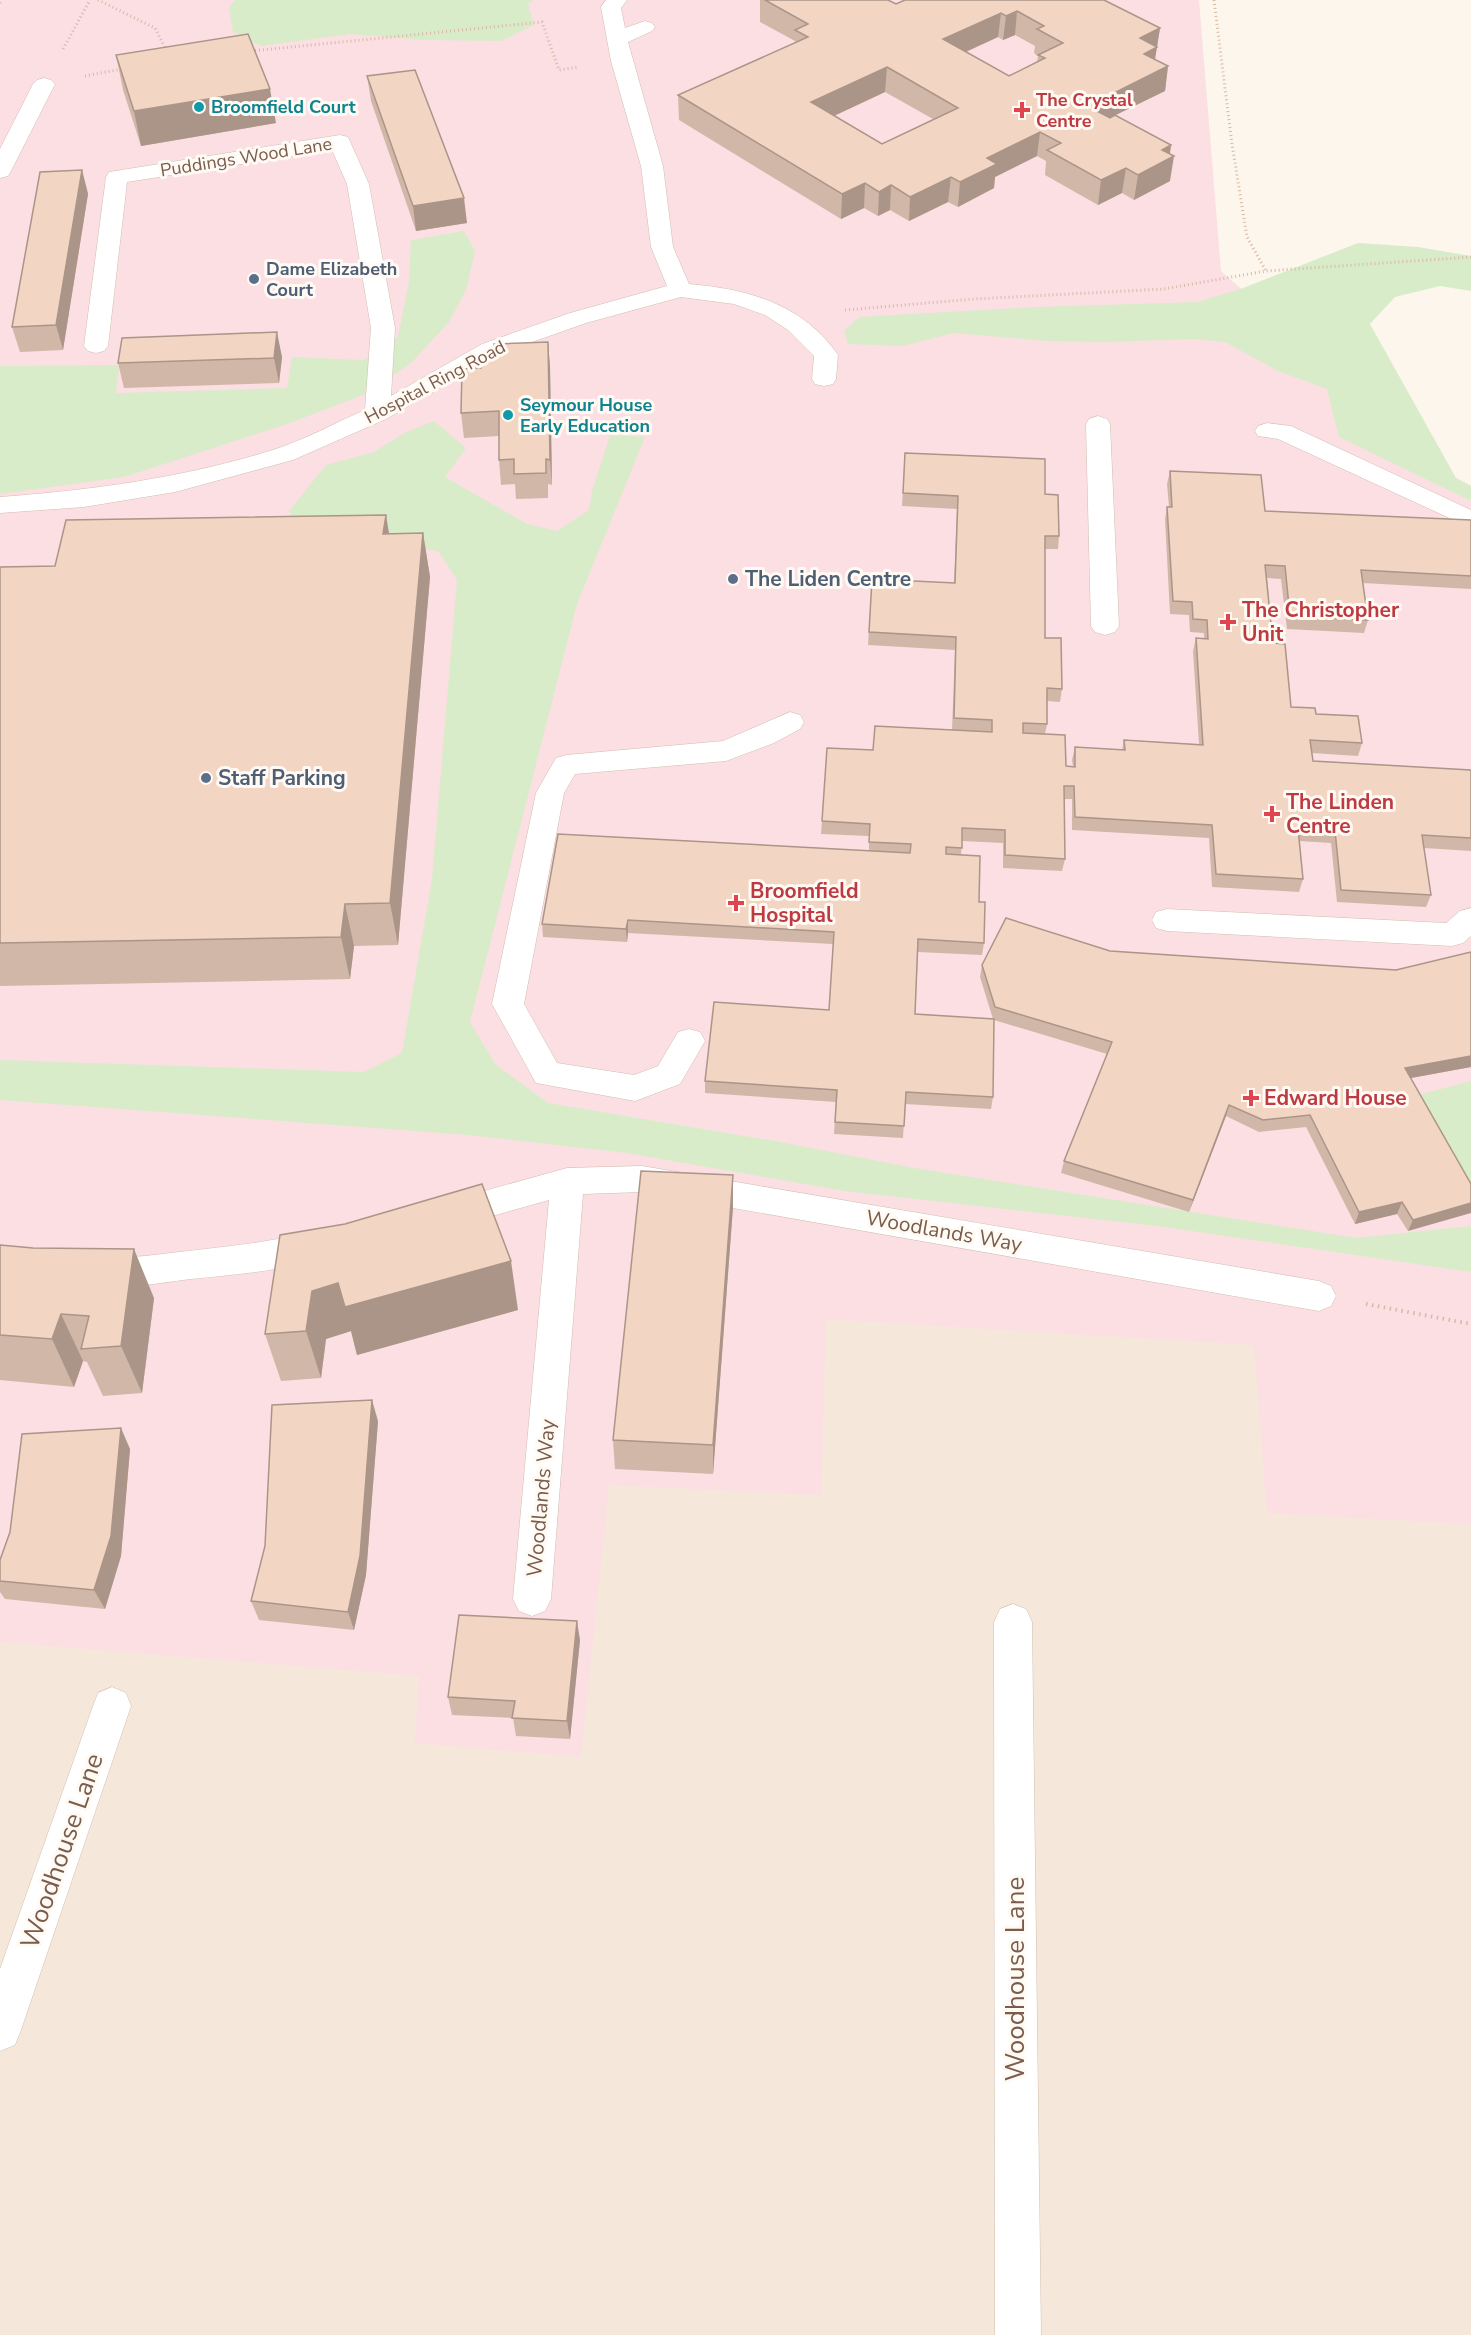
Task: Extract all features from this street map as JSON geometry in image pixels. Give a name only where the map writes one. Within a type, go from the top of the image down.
[{"type":"street","points":[[617,0],[610,7],[621,61],[652,165],[662,247],[680,290]]},
{"type":"street","points":[[617,39],[645,27]]},
{"type":"street","points":[[0,171],[44,84]]},
{"type":"street","name":"Puddings Wood Lane","points":[[96,346],[117,177],[340,142],[358,184],[383,328],[377,414]]},
{"type":"street","name":"Hospital Ring Road","points":[[0,505],[84,499],[175,484],[284,455],[377,414],[490,349],[578,318],[680,290],[717,293],[762,305],[785,316],[806,333],[826,355],[824,379]]},
{"type":"street","points":[[1098,424],[1105,626]]},
{"type":"street","points":[[1267,430],[1282,431],[1471,520]]},
{"type":"street","points":[[689,1041],[669,1075],[635,1088],[547,1074],[508,1004],[550,793],[566,765],[726,751],[764,736],[790,722]]},
{"type":"street","points":[[1167,920],[1452,935],[1471,919]]},
{"type":"street","name":"Woodlands Way","points":[[414,1225],[567,1181],[642,1179],[1320,1296]]},
{"type":"street","name":"Woodlands Way","points":[[532,1599],[567,1181]]},
{"type":"street","points":[[69,1268],[126,1272],[266,1257],[346,1240]]},
{"type":"street","name":"Woodhouse Lane","points":[[1013,1622],[1018,2335]]},
{"type":"street","name":"Woodhouse Lane","points":[[0,2030],[112,1706]]},
{"type":"path","points":[[44,84],[90,0]]},
{"type":"path","points":[[98,0],[155,28],[170,59]]},
{"type":"path","points":[[1214,0],[1232,144],[1247,237],[1266,271]]},
{"type":"path","points":[[251,51],[542,22],[559,70],[621,61]]},
{"type":"path","points":[[44,84],[124,68]]},
{"type":"path","points":[[785,316],[974,299],[1164,289],[1266,271],[1471,257]]},
{"type":"path","points":[[1320,1296],[1471,1324]]},
{"type":"shaded area","name":"Broomfield Hospital","points":[[0,0],[1199,0],[1221,271],[1456,478],[1471,486],[1471,1529],[1470,1524],[1267,1513],[1254,1345],[826,1319],[821,1495],[609,1485],[581,1757],[415,1743],[419,1676],[0,1642]]},
{"type":"shaded area","points":[[0,1272],[1471,1288],[1471,2335],[0,2335]]},
{"type":"green space","points":[[235,0],[534,0],[528,3],[534,25],[501,41],[424,40],[350,34],[261,46],[233,32],[229,7]]},
{"type":"green space","points":[[464,231],[475,251],[466,290],[449,322],[412,362],[368,393],[287,424],[124,477],[0,494],[0,366],[119,365],[116,393],[287,388],[292,357],[363,360],[398,337],[409,282],[411,240]]},
{"type":"green space","points":[[1358,243],[1418,247],[1471,256],[1471,291],[1440,286],[1395,297],[1370,324],[1456,478],[1471,486],[1471,501],[1339,437],[1327,389],[1278,371],[1225,342],[1195,339],[1047,341],[953,333],[903,346],[848,344],[844,331],[859,317],[1036,307],[1198,302],[1243,288]]},
{"type":"green space","points":[[434,421],[466,448],[445,477],[527,524],[557,531],[589,510],[592,491],[610,435],[645,437],[577,604],[470,1022],[495,1064],[548,1103],[775,1141],[914,1168],[1356,1238],[1471,1226],[1471,1272],[1157,1226],[845,1191],[627,1153],[469,1135],[0,1100],[0,1060],[364,1072],[402,1053],[432,879],[457,580],[439,552],[402,543],[298,529],[289,511],[326,465],[374,452],[406,432]]},
{"type":"green space","points":[[1471,1081],[1471,1186],[1418,1095]]},
{"type":"building","name":"The Crystal Centre","points":[[765,0],[888,0],[896,4],[905,0],[1104,0],[1160,28],[1140,38],[1157,47],[1144,54],[1168,66],[1098,101],[1104,104],[1093,109],[1110,118],[1115,115],[1171,145],[1162,150],[1174,156],[1138,175],[1126,168],[1101,180],[1047,150],[1061,143],[1040,132],[987,158],[997,164],[960,182],[951,177],[910,197],[891,185],[879,192],[865,183],[842,194],[678,95],[808,37],[795,30],[808,24]],"holes":[[[1017,11],[1044,26],[1037,29],[1063,43],[1038,55],[1045,58],[1009,76],[943,39],[1001,13],[1006,16]],[[887,67],[958,108],[882,144],[811,102]]]},
{"type":"building","points":[[248,34],[270,89],[134,111],[116,55]]},
{"type":"building","points":[[415,70],[464,198],[413,206],[367,76]]},
{"type":"building","points":[[82,170],[56,325],[12,327],[40,172]]},
{"type":"building","points":[[277,332],[274,358],[118,363],[122,338]]},
{"type":"building","name":"Seymour House Early Education","points":[[548,342],[550,460],[546,459],[546,473],[514,474],[514,459],[499,460],[499,411],[461,413],[462,369],[481,368],[482,356],[493,355],[494,344]]},
{"type":"building","name":"The Linden Centre","points":[[905,453],[1045,459],[1045,494],[1058,495],[1059,536],[1045,536],[1045,638],[1061,638],[1062,689],[1047,688],[1047,724],[1023,723],[1023,733],[1065,735],[1066,766],[1075,767],[1075,747],[1125,750],[1124,740],[1203,745],[1196,638],[1208,639],[1207,620],[1193,619],[1192,602],[1173,601],[1167,507],[1172,507],[1170,471],[1261,475],[1265,511],[1471,520],[1471,576],[1361,570],[1368,620],[1290,616],[1285,566],[1265,565],[1273,643],[1285,644],[1291,707],[1315,708],[1316,714],[1358,716],[1362,743],[1310,740],[1313,761],[1471,770],[1471,838],[1422,835],[1431,895],[1341,890],[1335,831],[1298,828],[1303,879],[1216,874],[1212,825],[1075,817],[1074,786],[1064,786],[1065,859],[1005,855],[1005,830],[962,828],[962,848],[946,847],[946,854],[980,856],[979,902],[985,902],[984,943],[918,939],[915,1014],[994,1019],[993,1097],[906,1092],[904,1126],[835,1122],[837,1090],[705,1081],[714,1002],[829,1010],[834,932],[628,920],[626,929],[542,924],[558,834],[910,853],[911,844],[869,842],[870,824],[822,821],[827,748],[873,750],[875,726],[992,732],[992,720],[954,718],[956,637],[869,632],[872,579],[955,583],[958,496],[903,493]]},
{"type":"building","name":"Staff Parking","points":[[386,515],[383,534],[423,533],[390,903],[345,904],[341,937],[0,943],[0,567],[55,566],[66,520]]},
{"type":"building","name":"Edward House","points":[[1006,918],[1110,951],[1396,970],[1471,952],[1471,1056],[1405,1068],[1471,1184],[1471,1203],[1413,1220],[1402,1202],[1359,1212],[1310,1115],[1263,1120],[1229,1105],[1193,1200],[1064,1161],[1112,1042],[995,1007],[982,965]]},
{"type":"building","points":[[641,1171],[733,1175],[713,1445],[613,1440]]},
{"type":"building","points":[[482,1184],[511,1261],[345,1307],[338,1283],[312,1291],[306,1331],[265,1334],[280,1235],[345,1224]]},
{"type":"building","points":[[0,1245],[33,1248],[134,1249],[121,1346],[81,1349],[89,1316],[61,1314],[52,1339],[0,1335]]},
{"type":"building","points":[[372,1400],[360,1556],[348,1612],[251,1601],[265,1546],[272,1405]]},
{"type":"building","points":[[121,1428],[111,1536],[94,1590],[0,1581],[0,1560],[10,1532],[22,1434]]},
{"type":"building","points":[[459,1615],[577,1621],[567,1721],[512,1718],[515,1701],[448,1697]]},
{"type":"place","name":"Broomfield Court","points":[[199,107]]},
{"type":"place","name":"The Crystal Centre","points":[[1022,110]]},
{"type":"place","name":"Dame Elizabeth Court","points":[[254,279]]},
{"type":"place","name":"Seymour House Early Education","points":[[508,415]]},
{"type":"place","name":"The Liden Centre","points":[[733,579]]},
{"type":"place","name":"The Christopher Unit","points":[[1228,622]]},
{"type":"place","name":"Staff Parking","points":[[206,778]]},
{"type":"place","name":"The Linden Centre","points":[[1272,814]]},
{"type":"place","name":"Broomfield Hospital","points":[[736,903]]},
{"type":"place","name":"Edward House","points":[[1251,1098]]}]
